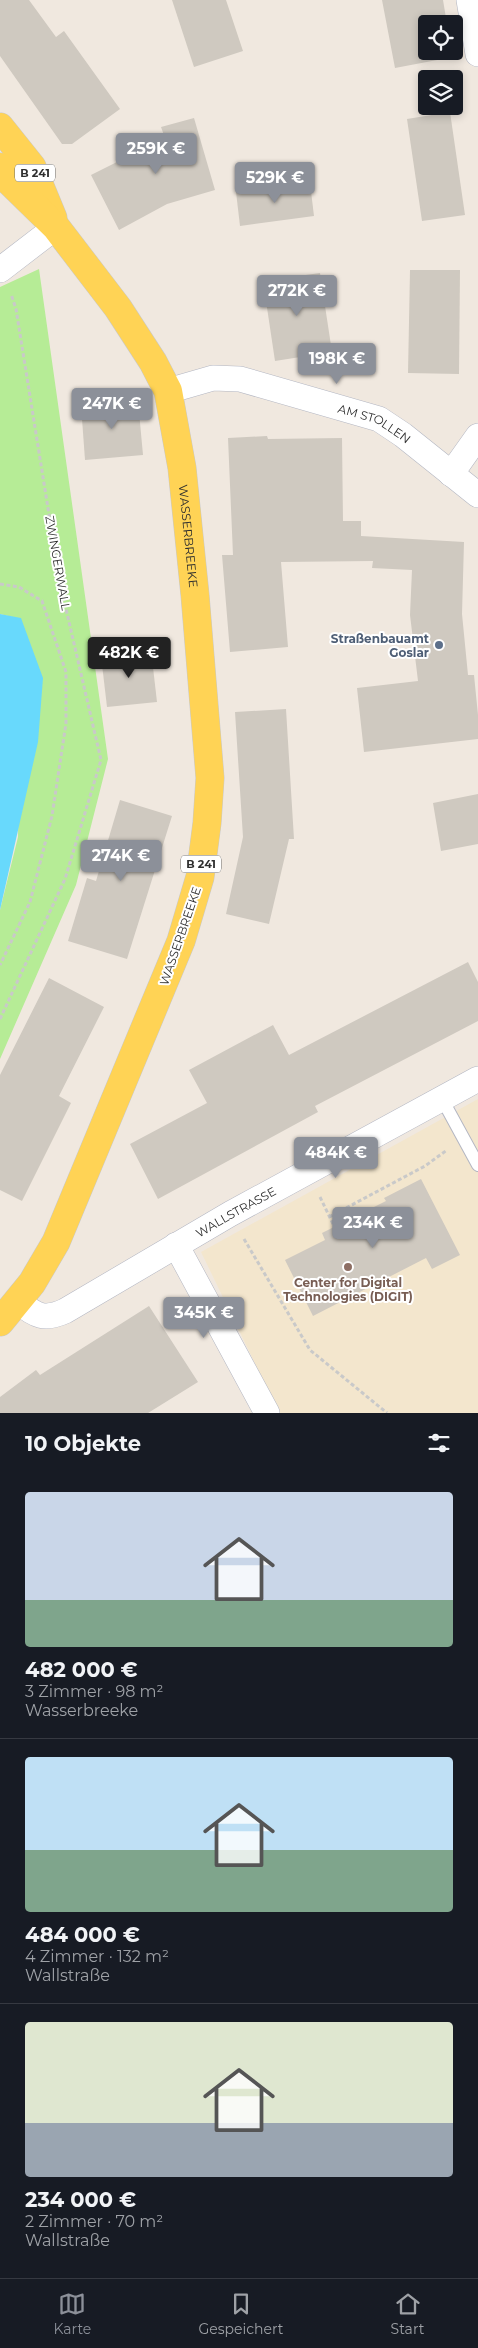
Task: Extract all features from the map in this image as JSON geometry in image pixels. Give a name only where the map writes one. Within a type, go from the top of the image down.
[{"type":"main road","name":"B 241","points":[[0,127],[32,167],[56,226]]},
{"type":"main road","name":"B 241","points":[[0,167],[11,183],[56,226],[118,308],[153,362],[168,391]]},
{"type":"main road","name":"WASSERBREEKE","points":[[9,1312],[50,1254],[79,1192],[180,941],[200,877],[207,823],[210,778],[195,595],[182,468],[168,391]]},
{"type":"street","points":[[469,0],[478,54]]},
{"type":"street","points":[[1,270],[56,226]]},
{"type":"street","name":"AM STOLLEN","points":[[168,391],[213,378],[240,379],[378,419],[403,435],[478,495]]},
{"type":"street","points":[[451,474],[478,436]]},
{"type":"street","name":"WALLSTRASSE","points":[[9,1312],[48,1317],[54,1316],[230,1214],[478,1079]]},
{"type":"street","points":[[176,1245],[267,1413]]},
{"type":"lane","points":[[442,1099],[478,1165]]},
{"type":"path","name":"ZWINGERWALL","points":[[0,1018],[65,879],[100,760],[60,583],[16,309],[1,270]]},
{"type":"path","points":[[0,584],[19,587],[42,601],[66,672],[66,715],[52,816],[30,902],[0,965]]},
{"type":"path","points":[[330,1216],[425,1166],[464,1138]]},
{"type":"path","points":[[320,1198],[334,1226]]},
{"type":"path","points":[[230,1214],[310,1350],[386,1413]]},
{"type":"shaded area","points":[[478,1099],[478,1413],[279,1413],[201,1252]]},
{"type":"green space","points":[[39,269],[108,759],[76,885],[0,1059],[0,910],[18,837],[21,619],[0,614],[0,287]]},
{"type":"water","points":[[0,614],[21,618],[43,678],[38,742],[0,910]]},
{"type":"building","points":[[0,0],[29,0],[56,37],[64,31],[120,109],[72,144],[62,144],[0,56]]},
{"type":"building","points":[[172,0],[226,0],[243,51],[194,67]]},
{"type":"building","points":[[382,0],[443,0],[446,15],[418,15],[418,60],[437,60],[395,68]]},
{"type":"building","points":[[432,115],[450,115],[465,215],[422,221],[407,119]]},
{"type":"building","points":[[194,118],[215,190],[167,204],[119,230],[91,175],[165,138],[161,127]]},
{"type":"building","points":[[310,183],[314,216],[240,226],[236,192]]},
{"type":"building","points":[[410,270],[460,270],[459,374],[408,373]]},
{"type":"building","points":[[320,273],[332,352],[275,361],[263,281]]},
{"type":"building","points":[[138,401],[143,455],[85,460],[81,405]]},
{"type":"building","points":[[267,436],[268,439],[342,438],[343,521],[361,521],[361,536],[464,542],[462,614],[468,675],[474,675],[478,739],[364,752],[357,688],[418,681],[410,615],[412,570],[372,568],[373,561],[281,562],[288,647],[230,652],[222,555],[233,555],[228,438]]},
{"type":"building","points":[[151,650],[157,702],[107,707],[101,656]]},
{"type":"building","points":[[286,709],[294,839],[289,839],[269,924],[226,914],[243,837],[235,712]]},
{"type":"building","points":[[478,794],[478,844],[441,851],[433,803]]},
{"type":"building","points":[[120,800],[172,816],[127,959],[68,941],[87,878],[96,881]]},
{"type":"building","points":[[468,962],[478,982],[478,1021],[315,1106],[318,1112],[158,1199],[130,1144],[207,1103],[189,1070],[273,1025],[289,1055]]},
{"type":"building","points":[[49,978],[104,1007],[59,1096],[71,1103],[22,1201],[0,1190],[0,1075]]},
{"type":"building","points":[[421,1179],[460,1255],[432,1269],[426,1258],[313,1316],[285,1260],[325,1240],[322,1233],[386,1201],[384,1198]]},
{"type":"building","points":[[149,1306],[198,1382],[148,1413],[0,1413],[0,1397],[36,1370],[40,1375]]},
{"type":"place","name":"Straßenbauamt Goslar","points":[[439,645]]},
{"type":"place","name":"Center for Digital Technologies (DIGIT)","points":[[348,1267]]}]
